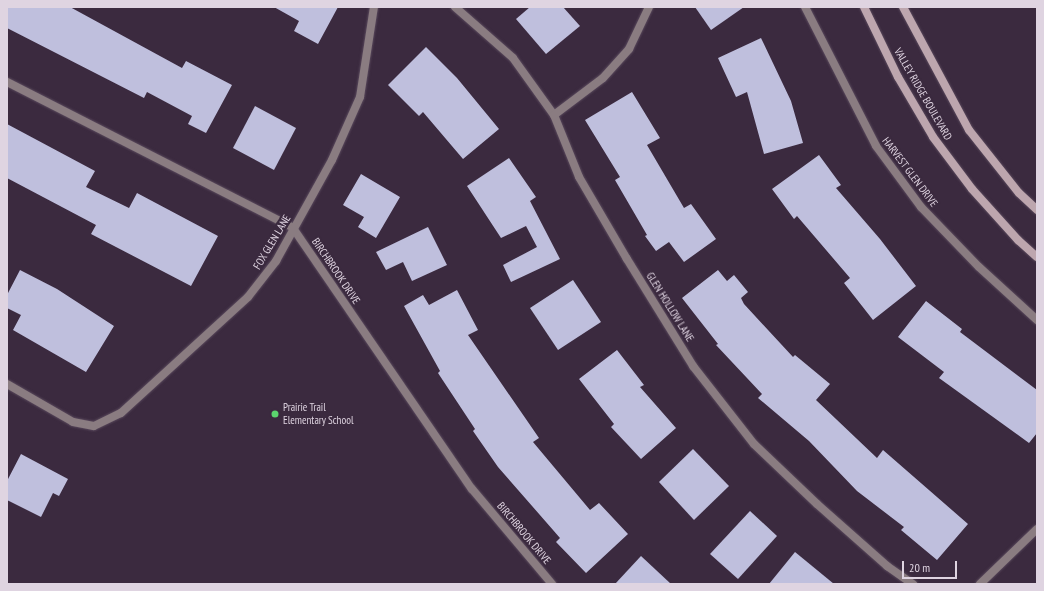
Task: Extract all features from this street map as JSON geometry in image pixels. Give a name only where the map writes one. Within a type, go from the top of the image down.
[{"type":"main road","name":"VALLEY RIDGE BOULEVARD","points":[[864,7],[898,77],[933,136],[972,189],[1018,240],[1037,257]]},
{"type":"main road","name":"VALLEY RIDGE BOULEVARD","points":[[903,7],[968,130],[1019,193],[1037,210]]},
{"type":"street","name":"FOX GLEN LANE","points":[[7,384],[73,422],[94,426],[120,413],[248,297],[276,261],[332,160],[360,97],[374,7]]},
{"type":"street","name":"GLEN HOLLOW LANE","points":[[455,7],[513,58],[554,115],[579,176],[693,366],[754,444],[817,504],[887,566],[913,584]]},
{"type":"street","points":[[554,115],[603,78],[629,49],[649,7]]},
{"type":"street","name":"HARVEST GLEN DRIVE","points":[[806,7],[876,146],[921,207],[979,266],[1037,320]]},
{"type":"street","name":"BIRCHBROOK DRIVE","points":[[7,82],[293,228],[472,489],[552,584]]},
{"type":"street","points":[[980,584],[1037,529]]},
{"type":"building","points":[[7,7],[70,7],[182,68],[186,61],[232,85],[206,133],[188,124],[192,116],[147,92],[144,98],[7,28]]},
{"type":"building","points":[[274,7],[338,7],[318,44],[294,31],[299,21]]},
{"type":"building","points":[[530,7],[563,7],[580,26],[546,54],[516,19]]},
{"type":"building","points":[[695,7],[744,7],[711,30]]},
{"type":"building","points":[[761,38],[791,101],[803,143],[764,154],[747,92],[736,97],[718,58]]},
{"type":"building","points":[[426,47],[457,78],[499,129],[463,159],[423,112],[419,116],[388,85]]},
{"type":"building","points":[[632,92],[660,138],[647,145],[684,208],[691,204],[716,239],[684,262],[669,242],[656,251],[645,236],[647,235],[615,180],[620,177],[585,120]]},
{"type":"building","points":[[255,106],[296,128],[274,170],[233,148]]},
{"type":"building","points":[[7,124],[95,171],[86,187],[129,208],[137,193],[218,236],[191,286],[91,234],[96,225],[7,178]]},
{"type":"building","points":[[819,155],[841,185],[836,188],[880,239],[916,286],[873,320],[844,283],[850,278],[797,216],[794,219],[772,189]]},
{"type":"building","points":[[509,158],[536,197],[530,201],[560,259],[511,282],[503,265],[537,247],[526,226],[501,238],[467,186]]},
{"type":"building","points":[[361,174],[400,197],[376,238],[358,227],[364,217],[343,205]]},
{"type":"building","points":[[428,227],[447,265],[412,281],[403,262],[386,270],[376,252]]},
{"type":"building","points":[[20,270],[57,289],[114,326],[86,372],[13,330],[21,315],[7,308],[7,295]]},
{"type":"building","points":[[718,270],[727,281],[734,275],[748,292],[741,298],[744,304],[793,357],[795,355],[830,384],[816,400],[877,458],[883,450],[968,524],[937,560],[901,530],[904,527],[857,491],[809,441],[758,398],[762,394],[716,345],[718,344],[682,298]]},
{"type":"building","points":[[573,280],[601,322],[558,350],[530,308]]},
{"type":"building","points":[[457,290],[478,330],[468,335],[539,438],[533,442],[590,510],[599,503],[628,534],[586,573],[556,542],[560,538],[498,467],[473,431],[475,429],[438,373],[440,371],[404,306],[423,295],[429,305]]},
{"type":"building","points":[[926,301],[962,329],[960,332],[1037,390],[1037,433],[1029,443],[939,378],[944,372],[898,337]]},
{"type":"building","points":[[617,350],[644,385],[640,387],[676,428],[641,459],[611,427],[614,424],[579,379]]},
{"type":"building","points":[[693,449],[729,486],[694,520],[659,482]]},
{"type":"building","points":[[21,454],[68,479],[59,496],[53,493],[41,517],[7,500],[7,481]]},
{"type":"building","points":[[750,511],[777,536],[738,579],[710,554]]},
{"type":"building","points":[[795,552],[834,584],[769,584]]},
{"type":"building","points":[[641,556],[671,584],[615,584]]},
{"type":"place","name":"Prairie Trail Elementary School","points":[[275,414]]}]
